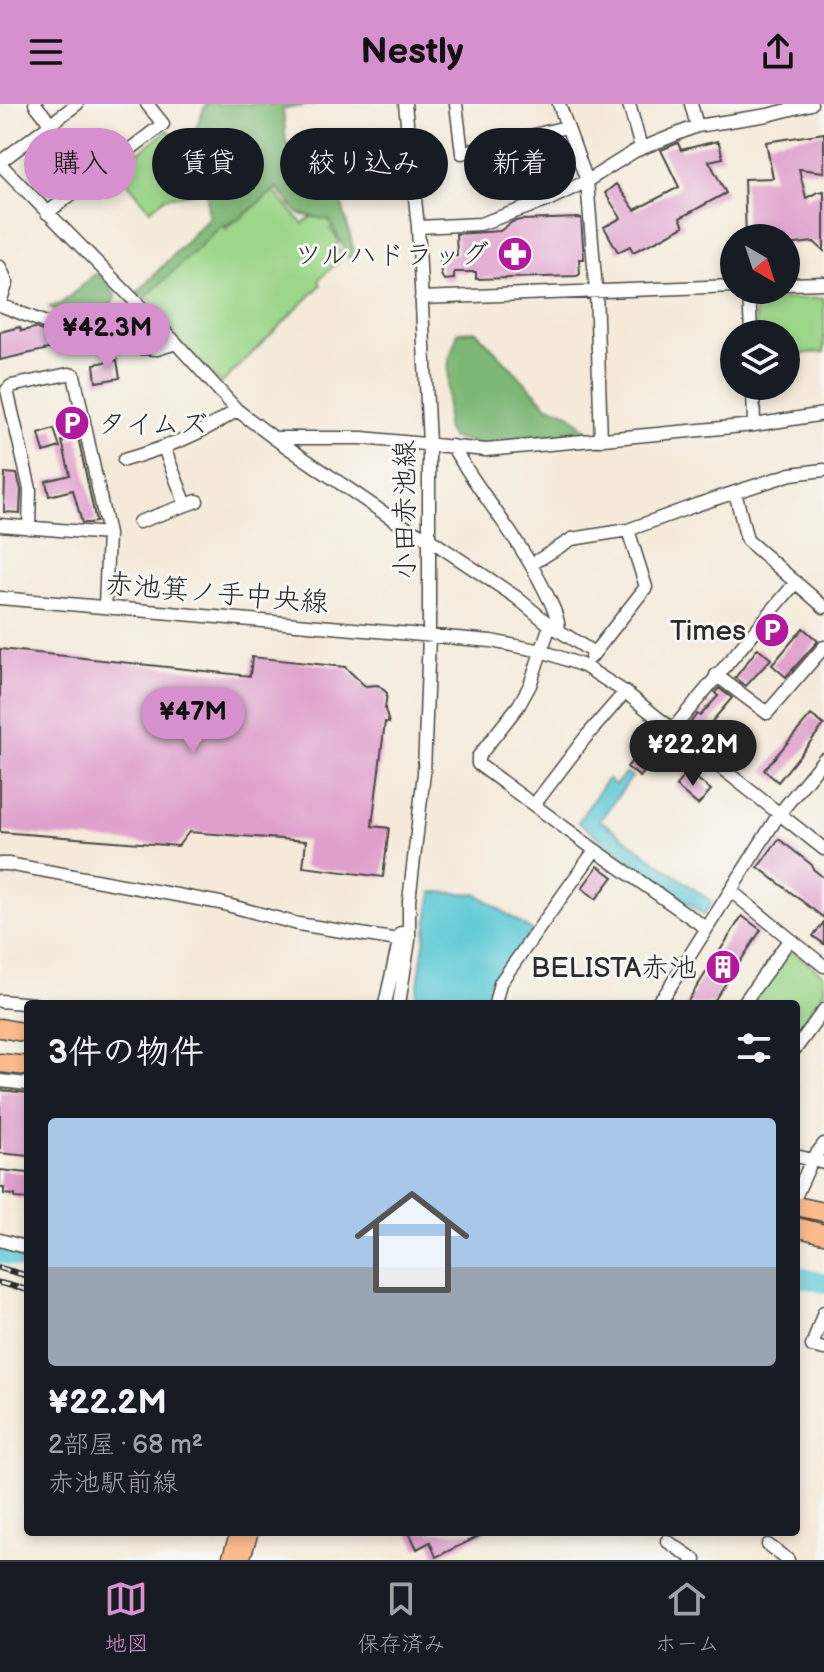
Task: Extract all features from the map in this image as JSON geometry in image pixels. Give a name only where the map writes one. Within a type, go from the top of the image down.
[{"type":"highway","points":[[0,1028],[24,1032]]},
{"type":"highway","points":[[0,1063],[24,1066]]},
{"type":"highway","points":[[800,1207],[824,1212]]},
{"type":"highway","points":[[800,1228],[824,1234]]},
{"type":"main road","points":[[229,1560],[237,1536]]},
{"type":"main road","points":[[242,1560],[250,1536]]},
{"type":"street","points":[[35,104],[51,124]]},
{"type":"street","points":[[77,104],[0,163],[237,410],[400,524],[429,539],[594,653]]},
{"type":"street","points":[[47,213],[163,124],[147,104]]},
{"type":"street","name":"小田赤池線","points":[[400,1000],[409,940],[407,916],[424,773],[429,635],[429,443],[418,227],[405,104]]},
{"type":"street","points":[[456,104],[462,153],[566,127]]},
{"type":"street","points":[[559,104],[587,181],[596,290],[601,440]]},
{"type":"street","points":[[629,104],[641,148]]},
{"type":"street","points":[[691,104],[697,126]]},
{"type":"street","points":[[418,227],[480,224],[546,201],[587,181],[641,148],[697,126],[767,109],[811,104]]},
{"type":"street","points":[[0,267],[7,283],[0,303],[54,326],[126,347],[157,349],[176,343]]},
{"type":"street","points":[[800,284],[824,283]]},
{"type":"street","points":[[421,298],[720,286]]},
{"type":"street","points":[[29,528],[30,489],[7,390],[11,386],[74,375],[108,534],[105,606]]},
{"type":"street","points":[[753,400],[754,425]]},
{"type":"street","points":[[124,460],[191,437],[237,410]]},
{"type":"street","points":[[274,438],[362,438],[486,450],[754,425],[824,414]]},
{"type":"street","points":[[452,446],[532,564],[558,616],[530,685],[519,705],[478,757],[478,764],[706,928]]},
{"type":"street","points":[[139,522],[191,503],[164,448]]},
{"type":"street","points":[[532,564],[572,539],[628,530],[791,474],[824,470]]},
{"type":"street","points":[[735,492],[747,540],[824,607]]},
{"type":"street","points":[[0,525],[108,534]]},
{"type":"street","points":[[584,666],[646,587],[628,530]]},
{"type":"street","points":[[672,730],[796,582]]},
{"type":"street","name":"赤池箕ノ手中央線","points":[[0,598],[491,641],[542,651],[584,666],[625,692],[824,849]]},
{"type":"street","points":[[716,675],[767,713],[824,647]]},
{"type":"street","points":[[534,805],[625,692]]},
{"type":"street","points":[[660,1000],[779,814],[824,759]]},
{"type":"street","points":[[496,1000],[500,983],[595,850]]},
{"type":"street","points":[[0,864],[220,903],[323,929],[398,940]]},
{"type":"street","points":[[731,891],[824,966]]},
{"type":"street","name":"小田赤池線","points":[[386,1000],[398,940],[407,916]]},
{"type":"street","points":[[746,1000],[790,939]]},
{"type":"street","points":[[1,1002],[24,1003]]},
{"type":"street","points":[[800,1043],[822,1017]]},
{"type":"street","points":[[0,1081],[24,1084]]},
{"type":"street","points":[[800,1189],[818,1161],[824,1144]]},
{"type":"street","points":[[0,1240],[24,1247]]},
{"type":"street","points":[[824,1312],[812,1346],[824,1349]]},
{"type":"street","points":[[667,1541],[695,1560]]},
{"type":"street","points":[[768,1545],[788,1560]]},
{"type":"green space","points":[[206,104],[316,104],[283,109],[280,192],[277,188],[264,199],[264,128],[196,128]]},
{"type":"green space","points":[[152,142],[152,200],[162,200],[150,210],[136,193],[136,154]]},
{"type":"green space","points":[[271,188],[303,224],[317,212],[323,212],[334,224],[330,229],[339,240],[336,247],[345,256],[319,279],[321,285],[221,384],[136,296],[217,222],[226,229],[258,200],[264,200],[264,194]]},
{"type":"green space","points":[[207,200],[263,200],[240,219],[220,227],[145,298],[137,293],[208,218]]},
{"type":"green space","points":[[287,200],[340,200],[354,251],[351,262],[329,220],[299,214]]},
{"type":"green space","points":[[95,274],[102,277],[116,296],[96,332],[49,307],[61,304]]},
{"type":"green space","points":[[824,298],[824,352],[800,356],[800,320],[755,320],[754,304],[800,304],[800,299]]},
{"type":"green space","points":[[476,331],[548,406],[566,412],[579,422],[588,432],[586,440],[486,446],[451,438],[446,427],[449,360],[458,332]]},
{"type":"green space","points":[[790,948],[824,975],[824,992],[800,1027],[800,1000],[748,1000]]},
{"type":"water","points":[[626,773],[632,777],[600,820],[712,902],[704,915],[578,822],[607,779],[615,785]]},
{"type":"water","points":[[432,892],[477,894],[532,931],[497,974],[492,1000],[416,1000]]},
{"type":"building","points":[[824,133],[824,172],[799,169],[806,198],[824,191],[824,251],[814,242],[800,244],[800,224],[746,224],[744,179],[773,178],[766,142]]},
{"type":"building","points":[[717,141],[723,158],[709,161],[726,193],[680,218],[684,226],[633,252],[630,246],[618,252],[604,227],[621,218],[605,193],[616,184],[635,210],[679,187],[661,150],[678,143],[681,150]]},
{"type":"building","points":[[581,218],[584,259],[579,259],[580,274],[577,276],[476,279],[476,272],[454,272],[454,279],[444,280],[441,275],[440,256],[457,255],[456,234],[500,231],[520,220]]},
{"type":"building","points":[[20,327],[21,331],[35,328],[50,334],[53,348],[0,360],[0,332]]},
{"type":"building","points":[[117,360],[120,378],[96,382],[94,364]]},
{"type":"building","points":[[54,429],[60,447],[44,452],[39,434]]},
{"type":"building","points":[[78,437],[96,522],[82,523],[73,490],[49,496],[46,481],[70,475],[62,441]]},
{"type":"building","points":[[5,473],[17,474],[21,490],[20,513],[4,512]]},
{"type":"building","points":[[803,628],[818,641],[786,677],[772,665]]},
{"type":"building","points":[[758,648],[771,659],[746,686],[735,678]]},
{"type":"building","points":[[0,649],[250,676],[252,657],[345,667],[365,686],[378,685],[387,693],[385,709],[389,723],[385,722],[372,826],[389,828],[383,877],[303,867],[306,841],[189,832],[178,846],[0,832]]},
{"type":"building","points":[[719,688],[732,698],[703,732],[691,722],[718,696],[715,693]]},
{"type":"building","points":[[811,715],[824,725],[778,782],[764,770]]},
{"type":"building","points":[[650,739],[662,749],[640,777],[627,767]]},
{"type":"building","points":[[687,771],[711,790],[698,805],[676,786]]},
{"type":"building","points":[[779,839],[824,878],[824,918],[758,867]]},
{"type":"building","points":[[598,866],[613,877],[596,899],[582,888]]},
{"type":"building","name":"BELISTA赤池","points":[[742,916],[761,930],[715,1000],[689,1000]]},
{"type":"building","points":[[824,922],[824,944],[813,936]]},
{"type":"building","points":[[0,1090],[24,1093],[24,1156],[0,1153]]},
{"type":"building","points":[[0,1170],[24,1173],[24,1199],[4,1194],[4,1188],[0,1188]]},
{"type":"building","points":[[411,1536],[480,1536],[436,1557],[430,1542],[417,1549]]},
{"type":"waterway","points":[[0,1253],[24,1259]]},
{"type":"waterway","points":[[800,1277],[824,1283]]},
{"type":"railway","points":[[0,1268],[24,1275]]},
{"type":"railway","points":[[0,1283],[24,1289]]},
{"type":"place","name":"ツルハドラッグ","points":[[515,254]]},
{"type":"place","name":"タイムズ","points":[[72,423]]},
{"type":"place","name":"Times","points":[[772,630]]},
{"type":"place","name":"BELISTA赤池","points":[[723,967]]}]
